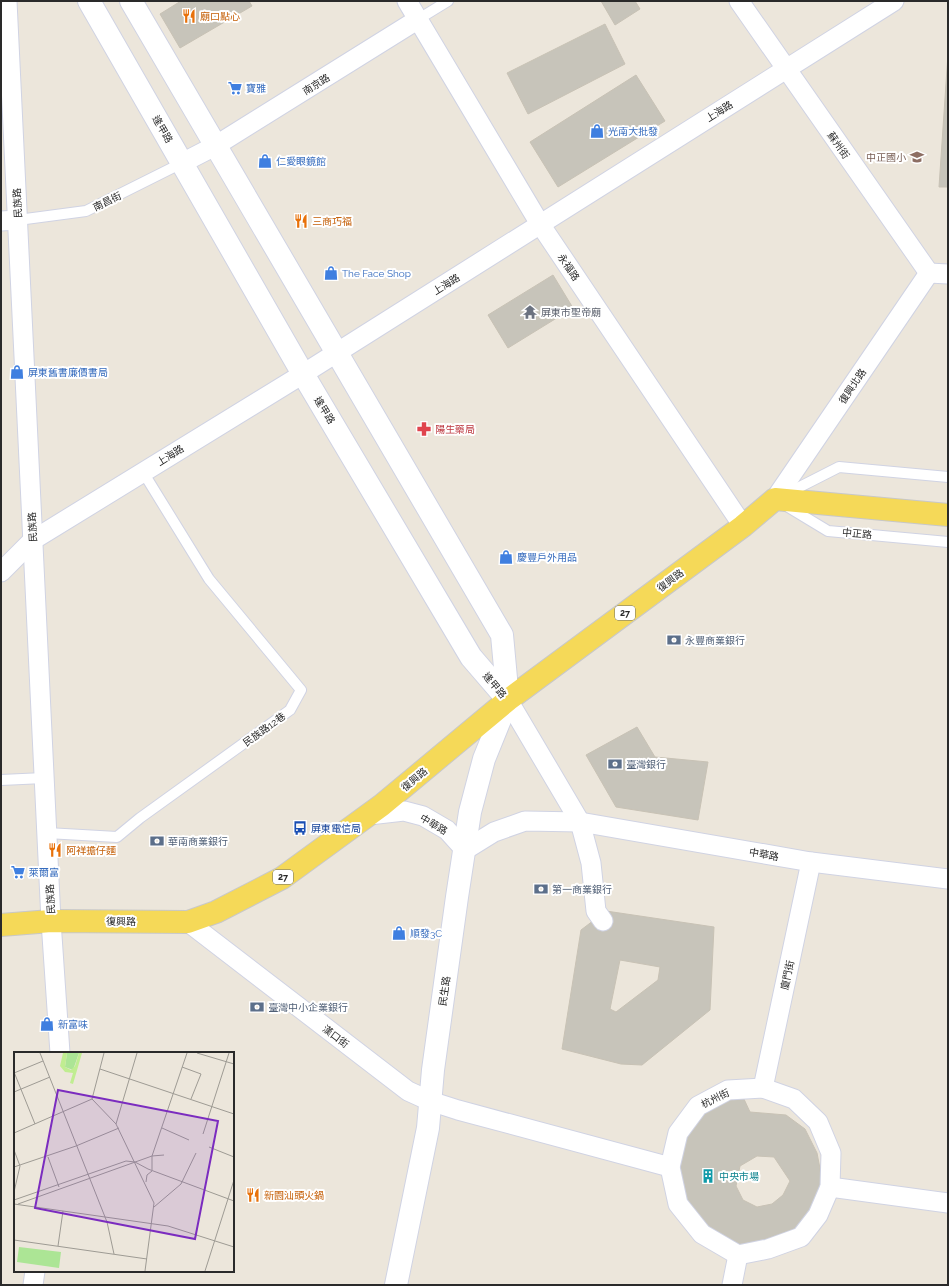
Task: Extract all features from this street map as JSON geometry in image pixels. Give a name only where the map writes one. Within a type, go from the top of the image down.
[{"type":"main road","name":"復興路","points":[[1,925],[51,921],[188,922],[216,912],[282,878],[369,815],[508,700],[743,526],[774,499]]},
{"type":"main road","points":[[774,499],[948,515]]},
{"type":"street","name":"民族路","points":[[7,1],[9,221],[33,540],[51,921],[60,1052]]},
{"type":"street","name":"逢甲路","points":[[89,1],[303,374],[471,657],[508,700]]},
{"type":"street","name":"逢甲路","points":[[131,1],[502,635],[508,700]]},
{"type":"street","name":"永福路","points":[[407,1],[540,224],[743,526]]},
{"type":"street","name":"蘇州街","points":[[739,1],[929,273]]},
{"type":"street","name":"上海路","points":[[1,572],[33,540],[303,374],[894,1]]},
{"type":"street","name":"南京路","points":[[182,163],[215,146],[417,20]]},
{"type":"street","points":[[929,273],[948,274]]},
{"type":"street","name":"復興北路","points":[[774,499],[929,273]]},
{"type":"street","points":[[508,700],[580,822],[591,863],[596,911],[603,922]]},
{"type":"street","name":"民生路","points":[[396,1285],[428,1128],[433,1070],[453,920],[470,812],[484,759],[508,700]]},
{"type":"street","name":"中華路","points":[[369,815],[404,811],[423,816],[447,830],[465,850],[494,832],[525,821],[580,822],[811,862],[948,879]]},
{"type":"street","name":"廈門街","points":[[762,1088],[811,862]]},
{"type":"street","name":"漢口街","points":[[188,922],[408,1091],[430,1101]]},
{"type":"street","name":"杭州街","points":[[762,1088],[794,1099],[818,1122],[831,1153],[830,1187],[818,1215],[801,1237],[768,1249],[738,1255],[702,1234],[678,1204],[670,1167],[678,1133],[698,1106],[728,1090],[762,1088]]},
{"type":"street","points":[[430,1101],[458,1110],[670,1167]]},
{"type":"street","points":[[830,1187],[948,1203]]},
{"type":"street","points":[[732,1285],[738,1255]]},
{"type":"street","points":[[33,1285],[35,1272]]},
{"type":"lane","name":"南京路","points":[[417,20],[448,1]]},
{"type":"lane","name":"南昌街","points":[[9,221],[86,211],[182,163]]},
{"type":"lane","points":[[774,499],[839,467],[948,478]]},
{"type":"lane","name":"民族路12巷","points":[[47,833],[117,837],[140,818],[290,710],[301,690],[209,579],[143,472]]},
{"type":"lane","name":"中正路","points":[[774,499],[828,531],[948,542]]},
{"type":"lane","points":[[1,780],[44,778]]},
{"type":"building","points":[[181,1],[249,1],[252,6],[180,48],[160,14]]},
{"type":"building","points":[[601,1],[635,1],[640,9],[615,25]]},
{"type":"building","points":[[605,24],[625,64],[528,114],[507,73]]},
{"type":"building","points":[[948,54],[948,187],[939,187]]},
{"type":"building","name":"光南大批發","points":[[636,75],[665,121],[558,187],[530,142]]},
{"type":"building","name":"屏東市聖帝廟","points":[[553,275],[573,308],[508,348],[488,315]]},
{"type":"building","points":[[637,727],[655,757],[708,762],[698,820],[616,807],[586,755]]},
{"type":"building","points":[[606,911],[714,927],[710,1010],[642,1065],[621,1064],[562,1049],[581,930]],"holes":[[[620,960],[660,967],[658,980],[616,1012],[610,1009]]]},
{"type":"building","name":"中央市場","points":[[743,1097],[750,1112],[786,1115],[805,1129],[817,1153],[822,1179],[813,1210],[791,1239],[736,1247],[699,1225],[685,1206],[676,1172],[678,1145],[699,1118],[720,1103]],"holes":[[[757,1156],[774,1157],[790,1181],[783,1195],[772,1204],[757,1207],[743,1200],[736,1186],[740,1166]]]},
{"type":"place","name":"廟口點心","points":[[189,16]]},
{"type":"place","name":"寶雅","points":[[235,88]]},
{"type":"place","name":"光南大批發","points":[[597,131]]},
{"type":"place","name":"中正國小","points":[[917,157]]},
{"type":"place","name":"仁愛眼鏡館","points":[[265,161]]},
{"type":"place","name":"三商巧福","points":[[301,221]]},
{"type":"place","name":"The Face Shop","points":[[331,273]]},
{"type":"place","name":"屏東市聖帝廟","points":[[530,312]]},
{"type":"place","name":"屏東舊書廉價書局","points":[[17,372]]},
{"type":"place","name":"陽生藥局","points":[[424,429]]},
{"type":"place","name":"慶豐戶外用品","points":[[506,557]]},
{"type":"place","name":"永豐商業銀行","points":[[674,640]]},
{"type":"place","name":"臺灣銀行","points":[[615,764]]},
{"type":"place","name":"屏東電信局","points":[[300,828]]},
{"type":"place","name":"華南商業銀行","points":[[157,841]]},
{"type":"place","name":"阿祥擔仔麵","points":[[55,850]]},
{"type":"place","name":"萊爾富","points":[[18,872]]},
{"type":"place","name":"第一商業銀行","points":[[541,889]]},
{"type":"place","name":"順發3C","points":[[399,933]]},
{"type":"place","name":"臺灣中小企業銀行","points":[[257,1007]]},
{"type":"place","name":"新富味","points":[[47,1024]]},
{"type":"place","name":"中央市場","points":[[708,1176]]},
{"type":"place","name":"新園汕頭火鍋","points":[[253,1195]]}]
